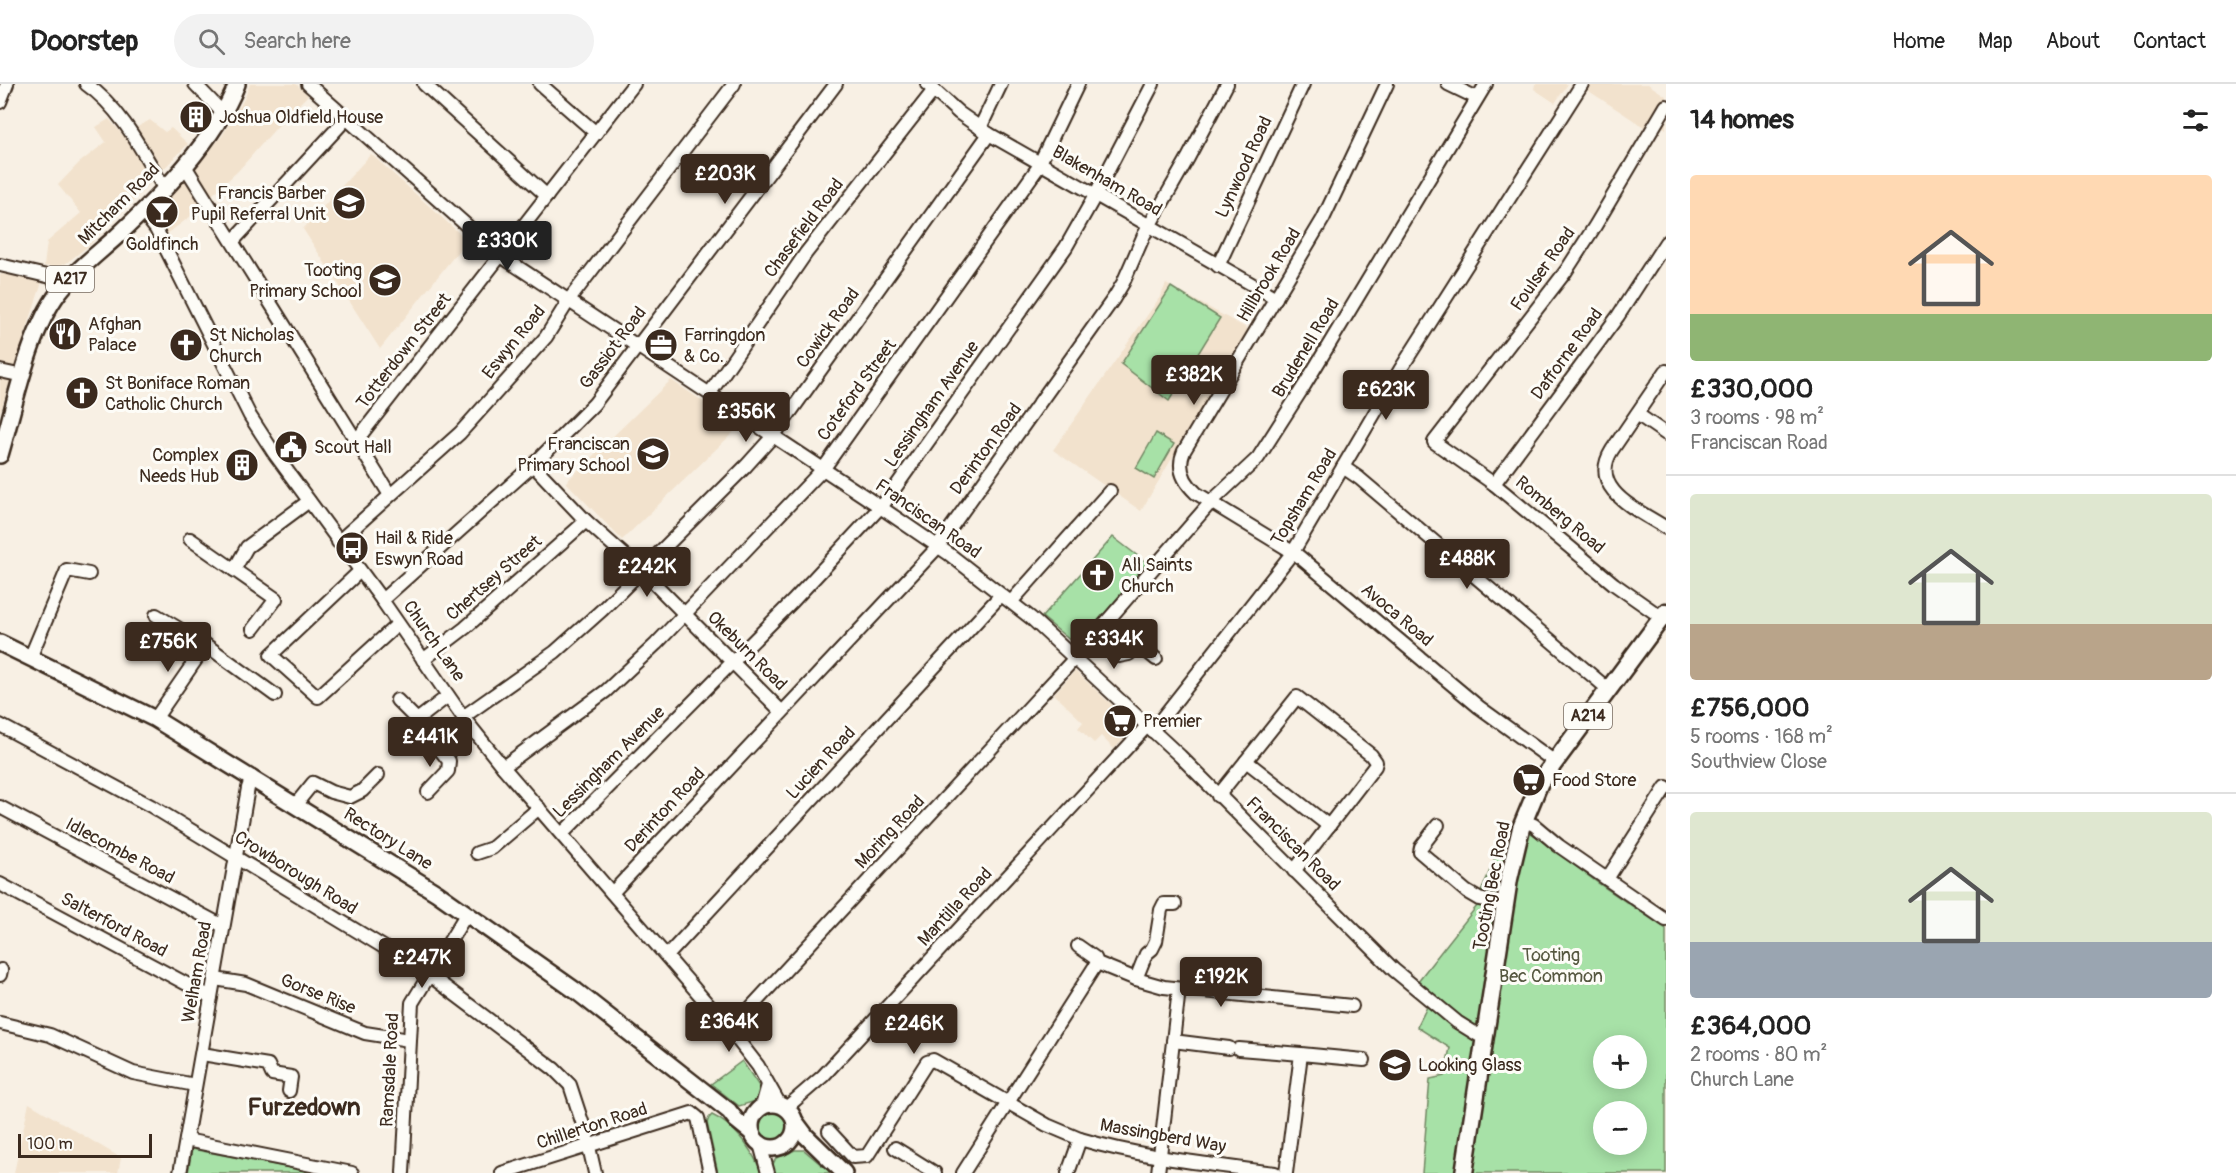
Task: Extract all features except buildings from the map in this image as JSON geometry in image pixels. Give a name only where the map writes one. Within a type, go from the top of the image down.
[{"type":"highway","name":"Tooting Bec Road","points":[[1464,1173],[1506,904],[1516,846],[1524,821],[1540,782],[1664,614]]},
{"type":"main road","name":"Mitcham Road","points":[[0,455],[23,376],[41,325],[54,300],[68,281],[142,211],[192,158],[223,113],[237,84]]},
{"type":"main road","name":"Rectory Lane","points":[[0,643],[155,719],[296,804],[467,913],[576,991],[729,1111],[761,1142]]},
{"type":"main road","points":[[729,1111],[759,1109],[771,1104],[787,1111],[799,1137],[844,1173]]},
{"type":"main road","points":[[759,1109],[752,1120],[761,1142],[782,1146],[799,1137]]},
{"type":"street","points":[[0,102],[7,84]]},
{"type":"street","points":[[86,84],[102,97],[121,118],[164,188]]},
{"type":"street","points":[[195,84],[223,113]]},
{"type":"street","name":"Franciscan Road","points":[[308,84],[501,256],[824,468],[938,546],[1079,654],[1149,728],[1410,984],[1463,1026],[1478,1035],[1485,1036]]},
{"type":"street","points":[[424,84],[547,196]]},
{"type":"street","points":[[540,84],[596,133]]},
{"type":"street","name":"Totterdown Street","points":[[356,441],[633,84]]},
{"type":"street","name":"Eswyn Road","points":[[338,542],[460,433],[546,337],[569,300],[734,84]]},
{"type":"street","name":"Gassiot Road","points":[[382,600],[533,465],[594,404],[836,84]]},
{"type":"street","name":"Cowick Road","points":[[464,717],[555,652],[642,572],[774,435],[985,131],[1001,84]]},
{"type":"street","name":"Coteford Street","points":[[503,767],[606,691],[656,644],[824,468],[1041,163],[1078,84]]},
{"type":"street","name":"Lessingham Avenue","points":[[562,834],[733,662],[881,507],[1066,247],[1153,84]]},
{"type":"street","name":"Derinton Road","points":[[612,893],[938,546],[1114,298],[1149,227],[1227,84]]},
{"type":"street","name":"Lynwood Road","points":[[1218,266],[1303,84]]},
{"type":"street","name":"Hillbrook Road","points":[[1211,502],[1196,493],[1186,483],[1181,471],[1182,457],[1323,219],[1387,84]]},
{"type":"street","points":[[1448,84],[1477,98]]},
{"type":"street","name":"Brudenell Road","points":[[1079,654],[1211,502],[1254,463],[1268,444],[1486,84]]},
{"type":"street","name":"Topsham Road","points":[[1149,728],[1293,552],[1400,370],[1582,84]]},
{"type":"street","name":"Blakenham Road","points":[[931,87],[959,113],[985,131],[1276,298]]},
{"type":"street","name":"Chasefield Road","points":[[710,393],[806,253],[931,87]]},
{"type":"street","name":"Foulser Road","points":[[1434,442],[1566,271],[1666,106]]},
{"type":"street","points":[[233,241],[346,119]]},
{"type":"street","points":[[184,166],[390,495]]},
{"type":"street","name":"Church Lane","points":[[142,211],[156,229],[250,416],[448,696],[503,767],[730,1030],[758,1066],[768,1085],[787,1111]]},
{"type":"street","name":"Dafforne Road","points":[[1494,484],[1618,316],[1666,242]]},
{"type":"street","points":[[0,265],[68,281]]},
{"type":"street","points":[[0,371],[23,376]]},
{"type":"street","points":[[1666,371],[1607,458],[1605,474],[1608,485],[1616,494],[1666,528]]},
{"type":"street","points":[[1637,414],[1666,434]]},
{"type":"street","name":"Romberg Road","points":[[1434,442],[1494,484],[1614,584],[1664,614]]},
{"type":"street","name":"Okeburn Road","points":[[533,465],[782,712]]},
{"type":"street","points":[[1343,467],[1359,478],[1608,689]]},
{"type":"street","name":"Lucien Road","points":[[667,956],[1110,490]]},
{"type":"street","points":[[234,570],[247,547],[309,501]]},
{"type":"street","name":"Avoca Road","points":[[1211,502],[1293,552],[1479,707],[1555,762]]},
{"type":"street","name":"Chertsey Street","points":[[423,660],[465,628],[586,520]]},
{"type":"street","points":[[190,538],[276,599],[253,629]]},
{"type":"street","points":[[30,658],[67,570],[89,574]]},
{"type":"street","points":[[360,571],[271,655],[318,697],[398,624]]},
{"type":"street","points":[[156,615],[206,645],[275,695]]},
{"type":"street","points":[[1095,635],[1119,656],[1129,654],[1138,644],[1156,659]]},
{"type":"street","points":[[155,719],[206,645]]},
{"type":"street","name":"Moring Road","points":[[730,1030],[1079,654]]},
{"type":"street","points":[[417,720],[448,696]]},
{"type":"street","points":[[1218,796],[1297,697],[1371,755],[1376,762],[1375,766],[1294,871]]},
{"type":"street","points":[[397,700],[417,720],[449,761],[448,771],[428,792]]},
{"type":"street","name":"Crowborough Road","points":[[0,725],[112,783],[428,974],[564,1078],[570,1085],[595,1173]]},
{"type":"street","name":"Mantilla Road","points":[[787,1111],[831,1068],[1149,728]]},
{"type":"street","points":[[1246,761],[1329,826]]},
{"type":"street","points":[[296,804],[313,783],[331,792],[350,797],[362,791],[378,775]]},
{"type":"street","name":"Welham Road","points":[[180,1173],[223,926],[252,777]]},
{"type":"street","points":[[1607,879],[1666,788]]},
{"type":"street","name":"Idlecombe Road","points":[[0,807],[223,926]]},
{"type":"street","points":[[477,853],[492,848],[539,808]]},
{"type":"street","points":[[1524,821],[1534,825],[1666,920]]},
{"type":"street","points":[[1438,825],[1420,847],[1419,852],[1467,892],[1479,899],[1506,904]]},
{"type":"street","name":"Salterford Road","points":[[0,884],[211,997]]},
{"type":"street","points":[[1136,979],[1146,954],[1152,950],[1156,941],[1164,904],[1175,904]]},
{"type":"street","name":"Ramsdale Road","points":[[403,1173],[412,1003],[467,913]]},
{"type":"street","points":[[1078,946],[1095,958],[1097,963],[1136,979],[1179,989],[1352,1006]]},
{"type":"street","points":[[963,1173],[1097,963]]},
{"type":"street","name":"Gorse Rise","points":[[215,979],[246,984],[365,1033],[409,1040]]},
{"type":"street","points":[[1158,1173],[1179,989]]},
{"type":"street","points":[[0,1023],[41,1032],[133,1073],[195,1085]]},
{"type":"street","points":[[1173,1041],[1364,1060]]},
{"type":"street","points":[[202,1054],[268,1065],[272,1074],[291,1077],[289,1091]]},
{"type":"street","points":[[1286,1173],[1300,1054]]},
{"type":"street","name":"Massingberd Way","points":[[829,1131],[853,1157],[867,1156],[923,1068],[931,1060],[1047,1125],[1080,1138],[1119,1150],[1160,1158],[1275,1173]]},
{"type":"street","points":[[759,1109],[768,1085]]},
{"type":"street","name":"Chillerton Road","points":[[502,1173],[692,1113],[698,1118],[710,1173]]},
{"type":"street","name":"Massingberd Way","points":[[1068,1173],[1080,1138]]},
{"type":"street","points":[[186,1140],[352,1173]]},
{"type":"street","points":[[761,1142],[766,1168]]},
{"type":"street","points":[[895,1148],[935,1173]]},
{"type":"shaded area","points":[[250,84],[296,84],[308,95],[203,207],[167,234],[157,211],[222,136]]},
{"type":"shaded area","points":[[1535,84],[1568,84],[1555,103],[1534,89]]},
{"type":"shaded area","points":[[1578,84],[1648,84],[1666,96],[1666,129],[1644,127]]},
{"type":"shaded area","points":[[109,119],[123,135],[150,120],[165,132],[171,128],[188,144],[87,247],[65,264],[53,267],[44,266],[47,242],[81,213],[58,185],[79,163],[106,142],[96,127]]},
{"type":"shaded area","name":"Tooting Primary School","points":[[371,154],[467,240],[380,349],[303,229]]},
{"type":"shaded area","points":[[0,275],[43,279],[0,413]]},
{"type":"shaded area","points":[[1166,284],[1248,329],[1141,511],[1053,450],[1160,297]]},
{"type":"shaded area","name":"Franciscan Primary School","points":[[671,380],[740,426],[622,540],[566,482]]},
{"type":"shaded area","points":[[1075,671],[1135,726],[1114,749],[1101,736],[1094,743],[1078,728],[1083,722],[1054,694]]},
{"type":"shaded area","points":[[29,1103],[121,1158],[118,1173],[14,1173]]},
{"type":"green space","points":[[1171,287],[1220,318],[1169,401],[1121,364]]},
{"type":"green space","points":[[1156,433],[1174,444],[1154,479],[1136,468]]},
{"type":"green space","points":[[1113,537],[1147,563],[1077,646],[1042,617]]},
{"type":"green space","name":"Tooting Bec Common","points":[[1527,830],[1598,883],[1666,929],[1666,1173],[1422,1173],[1430,1079],[1444,1076],[1450,1048],[1417,1027],[1433,995],[1418,981],[1477,906],[1502,841],[1523,852]]},
{"type":"green space","points":[[742,1061],[761,1089],[756,1101],[739,1106],[711,1084]]},
{"type":"green space","points":[[773,1108],[785,1114],[791,1126],[785,1138],[773,1144],[761,1138],[755,1126],[761,1114]]},
{"type":"green space","points":[[712,1115],[740,1137],[759,1167],[773,1164],[776,1158],[795,1150],[804,1150],[831,1173],[718,1173],[707,1123]]},
{"type":"green space","points":[[192,1149],[317,1173],[188,1173]]},
{"type":"place","name":"Joshua Oldfield House","points":[[196,117]]},
{"type":"place","name":"Francis Barber Pupil Referral Unit","points":[[349,203]]},
{"type":"place","name":"Goldfinch","points":[[162,212]]},
{"type":"place","name":"Tooting Primary School","points":[[385,280]]},
{"type":"place","name":"Afghan Palace","points":[[65,334]]},
{"type":"place","name":"St Nicholas Church","points":[[186,345]]},
{"type":"place","name":"Farringdon & Co.","points":[[661,345]]},
{"type":"place","name":"St Boniface Roman Catholic Church","points":[[82,393]]},
{"type":"place","name":"Scout Hall","points":[[291,447]]},
{"type":"place","name":"Franciscan Primary School","points":[[653,454]]},
{"type":"place","name":"Complex Needs Hub","points":[[242,465]]},
{"type":"place","name":"Hail & Ride Eswyn Road","points":[[352,548]]},
{"type":"place","name":"All Saints Church","points":[[1098,575]]},
{"type":"place","name":"Premier","points":[[1120,721]]},
{"type":"place","name":"Food Store","points":[[1529,780]]},
{"type":"place","name":"Looking Glass","points":[[1395,1065]]},
{"type":"district","name":"Furzedown","points":[[304,1107]]}]
